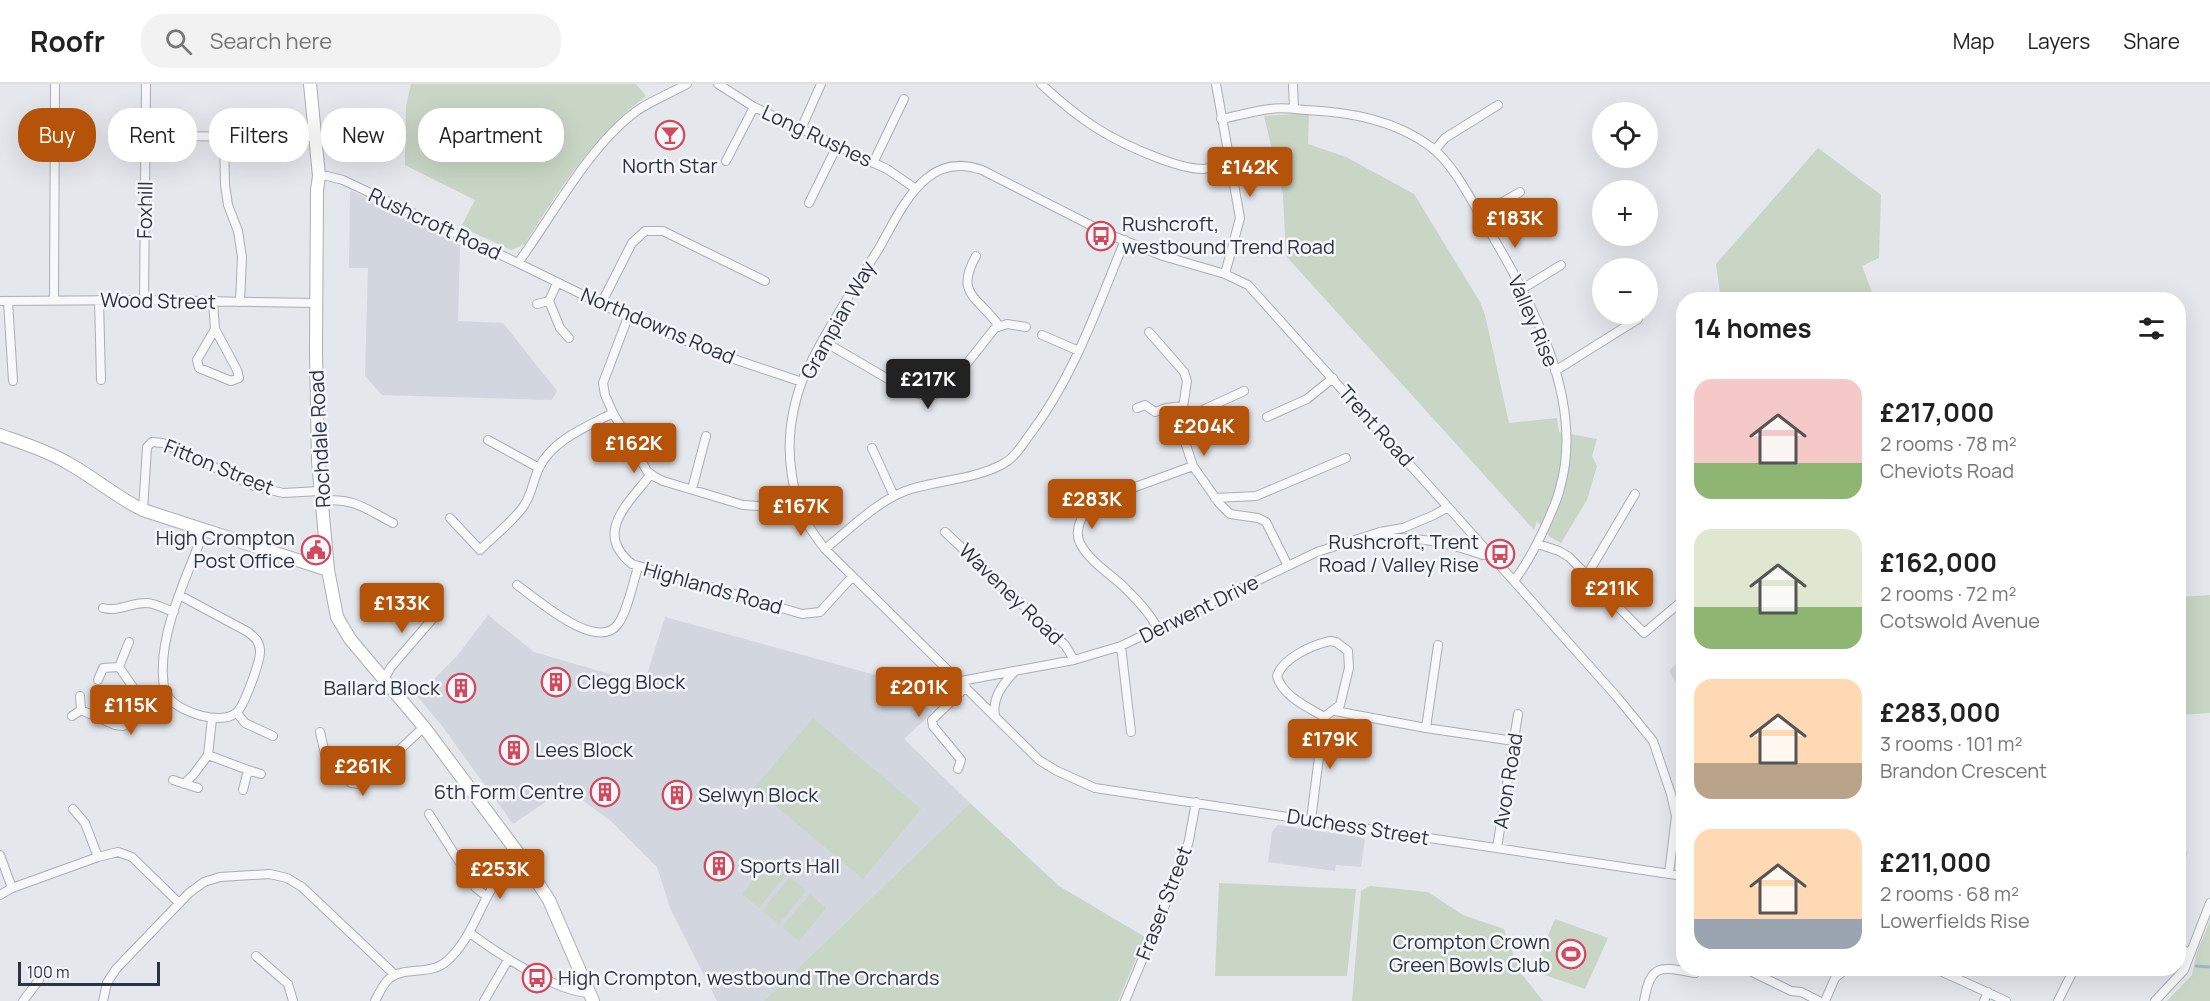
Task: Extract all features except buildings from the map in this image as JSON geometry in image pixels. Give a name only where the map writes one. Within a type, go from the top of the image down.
[{"type":"main road","name":"Rochdale Road","points":[[310,84],[319,176],[316,379],[321,496],[328,570],[337,617],[350,639],[424,727],[521,857],[549,900],[591,997]]},
{"type":"main road","points":[[0,435],[35,447],[71,465],[143,510],[328,570]]},
{"type":"street","points":[[54,300],[55,84]]},
{"type":"street","name":"Foxhill","points":[[146,84],[146,108]]},
{"type":"street","name":"Rushcroft Road","points":[[319,176],[343,180],[518,263],[589,161],[616,130],[638,111],[687,84]]},
{"type":"street","name":"Long Rushes","points":[[718,84],[754,107],[888,169],[916,189]]},
{"type":"street","points":[[801,129],[821,84]]},
{"type":"street","points":[[1041,84],[1089,124],[1133,148],[1191,168],[1204,169],[1230,163]]},
{"type":"street","points":[[1216,84],[1240,218],[1225,274]]},
{"type":"street","points":[[1293,84],[1294,109]]},
{"type":"street","points":[[873,163],[904,99]]},
{"type":"street","points":[[1435,150],[1445,138],[1498,105]]},
{"type":"street","points":[[726,161],[754,107]]},
{"type":"street","name":"Valley Rise","points":[[1221,119],[1272,108],[1337,111],[1364,116],[1415,137],[1435,150],[1461,185],[1538,321],[1555,371],[1566,423],[1566,455],[1561,488],[1538,544],[1514,581]]},
{"type":"street","points":[[309,137],[316,137]]},
{"type":"street","points":[[809,203],[837,146]]},
{"type":"street","name":"Foxhill","points":[[144,300],[146,162]]},
{"type":"street","points":[[225,162],[228,205],[238,231],[242,257],[240,302]]},
{"type":"street","name":"Trent Road","points":[[916,189],[927,178],[945,167],[966,164],[1125,240],[1163,256],[1225,274],[1248,285],[1514,581],[1653,741],[1676,816],[1669,874]]},
{"type":"street","name":"Grampian Way","points":[[916,189],[823,340],[802,382],[791,426],[792,472],[798,499],[807,522],[825,549],[1039,760]]},
{"type":"street","points":[[1480,215],[1520,192]]},
{"type":"street","points":[[601,304],[632,243],[645,231],[663,231],[765,281]]},
{"type":"street","points":[[825,549],[894,496],[909,489],[976,474],[1004,463],[1016,453],[1052,403],[1079,351],[1125,240]]},
{"type":"street","points":[[976,256],[966,278],[967,288],[999,326]]},
{"type":"street","name":"Northdowns Road","points":[[518,263],[628,317],[716,353],[802,382]]},
{"type":"street","points":[[1522,290],[1562,265]]},
{"type":"street","points":[[558,283],[549,301],[560,328],[568,338]]},
{"type":"street","points":[[99,300],[101,380]]},
{"type":"street","name":"Wood Street","points":[[4,301],[144,300],[316,303]]},
{"type":"street","points":[[4,301],[13,381]]},
{"type":"street","points":[[537,304],[549,301]]},
{"type":"street","points":[[213,302],[215,329],[239,378],[231,381],[199,368],[197,360],[215,329]]},
{"type":"street","points":[[628,317],[603,383],[605,395],[613,413],[651,474],[663,481],[743,505],[759,506],[798,499]]},
{"type":"street","points":[[823,340],[907,390],[929,397],[946,390],[995,328],[1007,324],[1026,327]]},
{"type":"street","points":[[1555,371],[1630,324]]},
{"type":"street","points":[[1149,332],[1184,372],[1187,381],[1180,428],[1193,466],[1215,498],[1230,514],[1258,518],[1266,522],[1288,566]]},
{"type":"street","points":[[1042,335],[1079,351]]},
{"type":"street","points":[[1267,417],[1307,399],[1333,378]]},
{"type":"street","points":[[1181,420],[1244,391]]},
{"type":"street","points":[[1137,408],[1145,405],[1155,412],[1183,406]]},
{"type":"street","points":[[450,518],[480,550],[523,507],[539,468],[556,447],[574,434],[613,413]]},
{"type":"street","points":[[692,489],[705,436]]},
{"type":"street","points":[[488,440],[539,468]]},
{"type":"street","name":"Fitton Street","points":[[143,510],[147,447],[152,442],[163,443],[254,486],[283,493],[321,496]]},
{"type":"street","points":[[872,448],[894,496]]},
{"type":"street","points":[[1215,498],[1256,496],[1346,458]]},
{"type":"street","points":[[1158,628],[1149,614],[1124,587],[1093,560],[1080,543],[1079,525],[1086,509],[1094,502],[1193,466]]},
{"type":"street","name":"Highlands Road","points":[[651,474],[617,519],[613,534],[619,554],[632,564],[802,614],[820,612],[852,577]]},
{"type":"street","points":[[1587,575],[1635,494]]},
{"type":"street","points":[[321,496],[354,502],[393,523]]},
{"type":"street","name":"Derwent Drive","points":[[963,684],[1074,660],[1120,646],[1317,552],[1380,532],[1403,528],[1434,516],[1448,507]]},
{"type":"street","points":[[181,596],[258,639],[259,658],[237,713],[224,718],[212,719],[178,706],[165,689],[164,656],[167,630],[204,531]]},
{"type":"street","name":"Waveney Road","points":[[945,532],[1065,645],[1074,660]]},
{"type":"street","name":"Derwent Drive","points":[[1380,532],[1386,538],[1413,537],[1433,540],[1483,555],[1490,554]]},
{"type":"street","points":[[1538,544],[1559,551],[1587,575],[1644,633],[1676,606]]},
{"type":"street","points":[[517,585],[578,628],[607,633],[613,630],[620,620],[638,567]]},
{"type":"street","points":[[384,679],[391,667],[435,616],[410,589]]},
{"type":"street","points":[[103,608],[112,611],[149,603],[174,612]]},
{"type":"street","points":[[1330,641],[1341,645],[1348,651],[1349,658],[1345,689],[1340,705],[1324,717],[1290,695],[1281,687],[1277,676],[1284,664],[1294,657],[1330,641]]},
{"type":"street","points":[[119,667],[129,642]]},
{"type":"street","points":[[1426,728],[1438,645]]},
{"type":"street","points":[[1120,646],[1131,732]]},
{"type":"street","points":[[119,667],[140,697]]},
{"type":"street","points":[[98,680],[103,668],[119,667]]},
{"type":"street","points":[[995,716],[993,706],[998,693],[1014,672]]},
{"type":"street","points":[[958,769],[961,760],[933,726],[932,720],[963,684]]},
{"type":"street","points":[[81,710],[115,725],[123,726],[130,718],[140,697],[165,689]]},
{"type":"street","points":[[80,696],[81,710]]},
{"type":"street","points":[[72,716],[81,710]]},
{"type":"street","points":[[1335,711],[1514,741]]},
{"type":"street","points":[[237,713],[245,723],[273,736]]},
{"type":"street","name":"Avon Road","points":[[1497,848],[1518,714]]},
{"type":"street","points":[[1311,820],[1324,717]]},
{"type":"street","points":[[184,784],[208,755],[212,719]]},
{"type":"street","points":[[321,732],[326,758],[351,783],[356,784],[366,781],[424,727]]},
{"type":"street","points":[[208,755],[261,774]]},
{"type":"street","name":"Duchess Street","points":[[1039,760],[1095,788],[1676,875]]},
{"type":"street","points":[[243,790],[248,770]]},
{"type":"street","points":[[172,780],[198,788]]},
{"type":"street","name":"Fraser Street","points":[[1125,1001],[1183,862],[1196,802]]},
{"type":"street","points":[[73,809],[86,823],[98,857]]},
{"type":"street","points":[[429,814],[476,888],[486,896]]},
{"type":"street","points":[[0,895],[12,888],[118,852],[132,857],[179,903]]},
{"type":"street","points":[[0,855],[12,888]]},
{"type":"street","points":[[375,1001],[388,979],[395,975],[426,971],[445,963],[470,933],[486,896],[501,872],[521,857]]},
{"type":"street","points":[[103,1001],[107,983],[116,969],[189,893],[204,882],[219,877],[270,874],[286,878],[302,887],[395,975]]},
{"type":"street","points":[[2186,964],[2210,903]]},
{"type":"street","points":[[470,933],[508,960],[573,992],[591,997]]},
{"type":"street","points":[[2186,951],[2190,952]]},
{"type":"street","points":[[256,956],[288,984],[293,1001]]},
{"type":"street","points":[[484,1001],[508,960]]},
{"type":"street","points":[[1644,1001],[1650,978],[1659,970],[1667,968],[1676,970]]},
{"type":"street","points":[[1760,976],[1791,991],[1801,992],[1820,1001]]},
{"type":"street","points":[[1825,1001],[1837,976]]},
{"type":"street","points":[[1948,976],[1986,997],[2006,1001]]},
{"type":"street","points":[[2058,1001],[2070,976]]},
{"type":"street","points":[[2154,1001],[2178,976]]},
{"type":"street","points":[[23,1001],[39,980]]},
{"type":"shaded area","points":[[350,190],[460,245],[458,321],[503,323],[557,391],[552,400],[382,395],[365,376],[368,268],[349,268]]},
{"type":"shaded area","points":[[488,615],[534,652],[644,684],[665,617],[886,678],[902,692],[904,702],[909,706],[919,708],[924,704],[933,712],[904,739],[970,803],[764,1001],[717,1001],[671,910],[657,867],[611,821],[566,788],[513,824],[442,726],[417,696],[457,656]]},
{"type":"shaded area","points":[[1676,664],[1676,682],[1669,671]]},
{"type":"shaded area","points":[[1278,825],[1365,838],[1361,867],[1336,865],[1335,871],[1268,862],[1272,832]]},
{"type":"green space","points":[[411,84],[636,84],[646,96],[610,128],[579,164],[525,244],[511,250],[461,227],[475,200],[405,165],[406,106]]},
{"type":"green space","points":[[1309,113],[1308,144],[1346,157],[1414,194],[1480,302],[1485,315],[1509,423],[1557,418],[1559,432],[1597,439],[1592,456],[1597,466],[1587,500],[1561,543],[1550,537],[1537,521],[1534,530],[1286,256],[1283,195],[1264,116]]},
{"type":"green space","points":[[1818,148],[1881,195],[1879,258],[1862,266],[1872,292],[1720,292],[1716,264]]},
{"type":"green space","points":[[2210,595],[2210,713],[2186,714],[2186,596]]},
{"type":"green space","points":[[813,718],[921,809],[863,879],[754,788]]},
{"type":"green space","points":[[970,803],[1059,886],[1145,937],[1118,1001],[764,1001]]},
{"type":"green space","points":[[769,860],[786,874],[759,908],[742,894]]},
{"type":"green space","points":[[790,877],[806,891],[779,924],[762,911]]},
{"type":"green space","points":[[1219,883],[1356,889],[1347,976],[1215,976]]},
{"type":"green space","points":[[1370,886],[1428,892],[1463,915],[1504,929],[1520,972],[1543,1001],[1352,1001],[1361,891]]},
{"type":"green space","points":[[810,894],[826,908],[799,941],[782,927]]},
{"type":"green space","name":"Crompton Crown Green Bowls Club","points":[[1555,919],[1608,938],[1585,989],[1533,971]]},
{"type":"green space","points":[[2210,921],[2210,1001],[2167,1001],[2192,975],[2197,952]]},
{"type":"waterway","points":[[2196,966],[2210,967]]},
{"type":"place","name":"North Star","points":[[670,135]]},
{"type":"place","name":"Rushcroft, westbound Trend Road","points":[[1101,236]]},
{"type":"place","name":"High Crompton Post Office","points":[[316,550]]},
{"type":"place","name":"Rushcroft, Trent Road / Valley Rise","points":[[1500,554]]},
{"type":"place","name":"Clegg Block","points":[[556,682]]},
{"type":"place","name":"Ballard Block","points":[[461,688]]},
{"type":"place","name":"Lees Block","points":[[514,750]]},
{"type":"place","name":"6th Form Centre","points":[[605,792]]},
{"type":"place","name":"Selwyn Block","points":[[677,795]]},
{"type":"place","name":"Sports Hall","points":[[719,866]]},
{"type":"place","name":"Crompton Crown Green Bowls Club","points":[[1571,954]]},
{"type":"place","name":"High Crompton, westbound The Orchards","points":[[537,978]]}]
